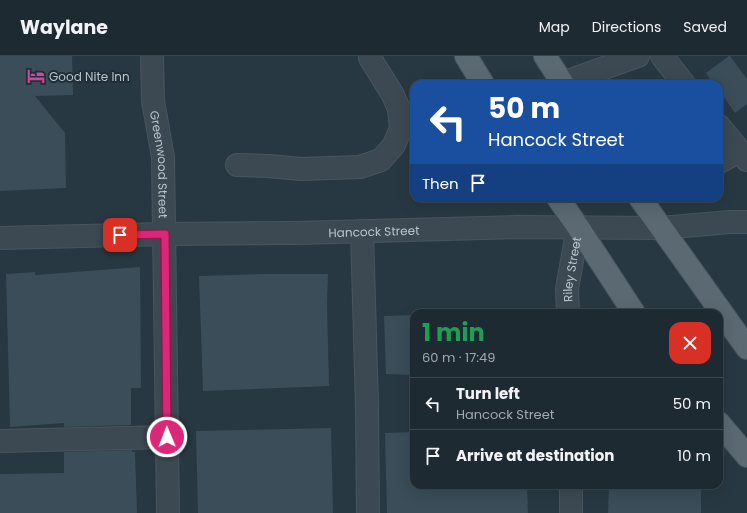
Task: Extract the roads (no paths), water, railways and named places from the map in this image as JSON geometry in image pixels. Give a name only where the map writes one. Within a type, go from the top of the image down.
[{"type":"main road","points":[[466,56],[481,80]]},
{"type":"main road","points":[[546,56],[561,80]]},
{"type":"main road","points":[[561,202],[631,309]]},
{"type":"main road","points":[[643,202],[719,309]]},
{"type":"main road","points":[[723,315],[747,348]]},
{"type":"main road","points":[[723,428],[747,456]]},
{"type":"street","name":"Greenwood Street","points":[[152,56],[153,101],[163,157],[168,513]]},
{"type":"street","points":[[588,80],[606,77],[638,56]]},
{"type":"street","points":[[662,56],[681,80]]},
{"type":"street","points":[[237,165],[269,166],[301,170],[360,167],[381,160],[394,145],[401,128],[399,108],[393,95],[370,58]]},
{"type":"street","points":[[723,131],[743,156],[723,161]]},
{"type":"street","name":"Hancock Street","points":[[0,238],[165,234],[297,233],[518,227],[661,228],[747,222]]},
{"type":"street","name":"Riley Street","points":[[568,309],[567,289],[578,227]]},
{"type":"street","points":[[362,231],[367,407],[368,513]]},
{"type":"street","points":[[0,441],[167,437]]},
{"type":"street","points":[[570,513],[571,489]]},
{"type":"place","name":"Good Nite Inn","points":[[36,76]]}]
